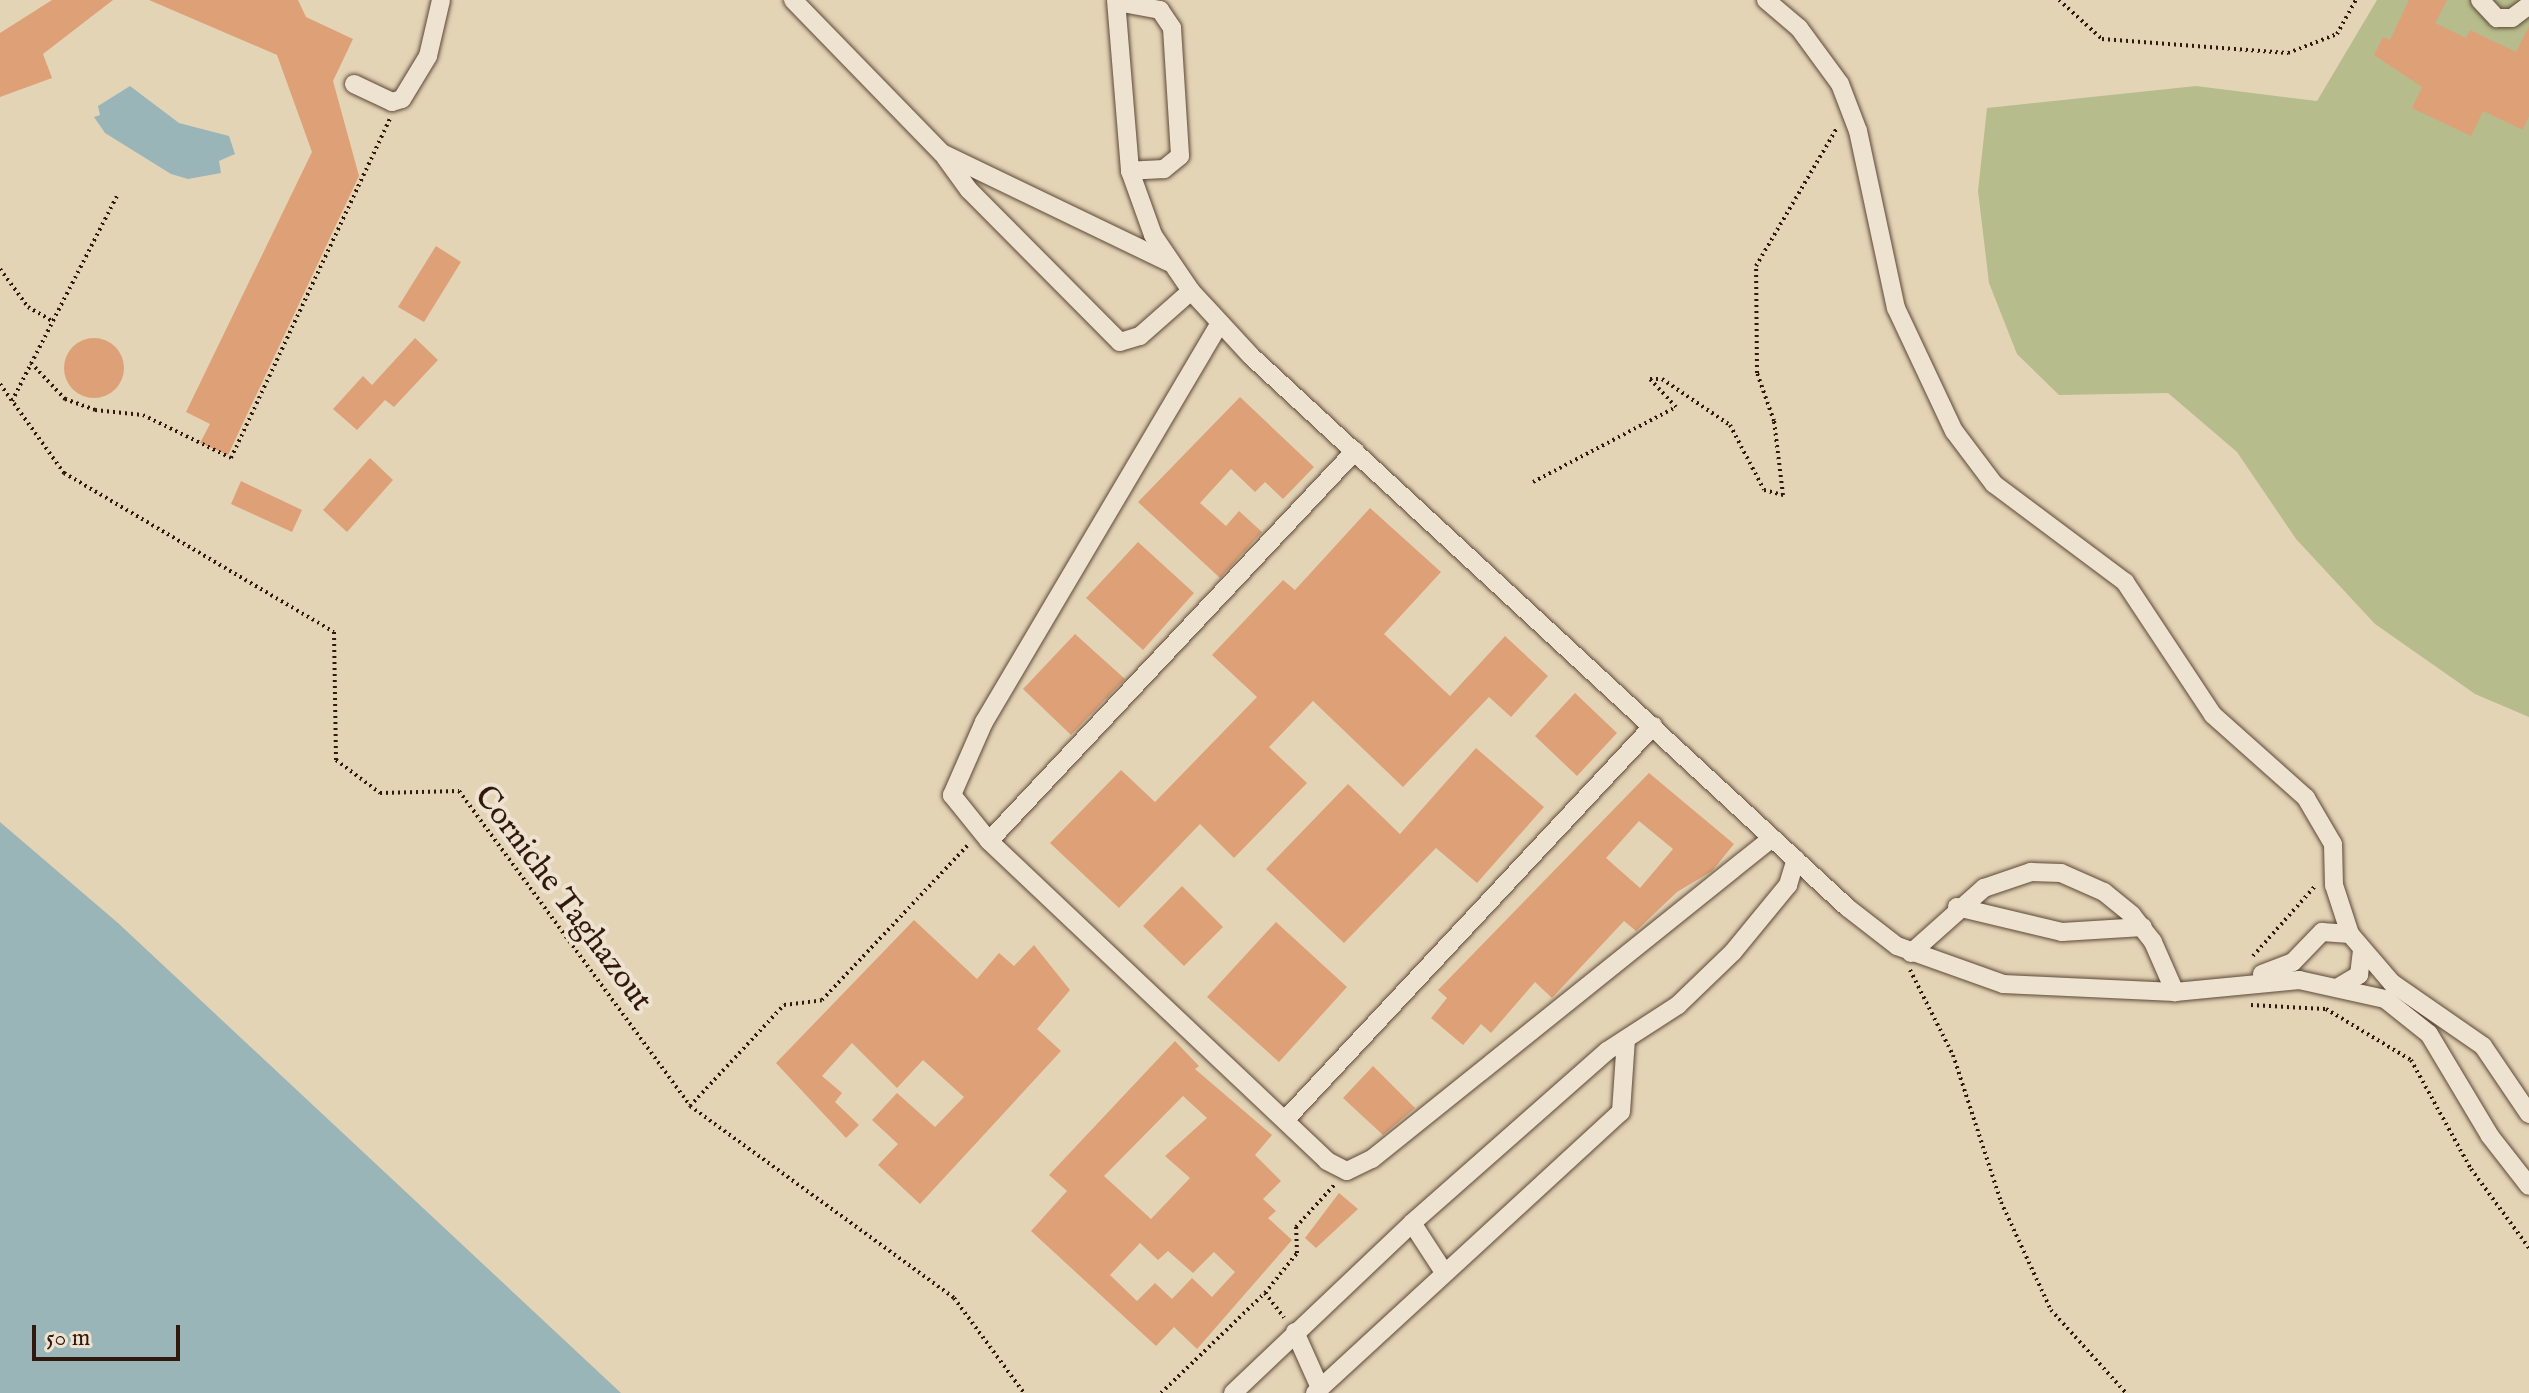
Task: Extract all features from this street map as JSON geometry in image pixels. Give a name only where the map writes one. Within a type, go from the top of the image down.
[{"type":"street","points":[[354,84],[397,102],[428,56],[441,0]]},
{"type":"street","points":[[793,0],[942,153],[969,190],[1120,342],[1140,336],[1191,291]]},
{"type":"street","points":[[1766,0],[1822,56],[1850,110],[1896,308],[1954,431],[1994,484],[2053,532],[2104,562],[2150,611],[2213,715],[2323,821],[2333,844],[2326,880],[2322,932],[2304,954],[2210,992]]},
{"type":"street","points":[[2480,0],[2497,18],[2512,18],[2529,5]]},
{"type":"street","points":[[1130,171],[1164,169],[1180,156],[1172,28],[1160,10],[1116,1],[1130,171],[1168,262],[1191,291],[1220,323],[1355,451],[1772,838],[1904,950],[2003,984],[2210,992],[2286,979],[2385,999],[2429,1034],[2490,1136],[2529,1186]]},
{"type":"street","points":[[942,153],[1168,262]]},
{"type":"street","points":[[1220,323],[954,783],[958,808],[984,836],[1341,1171],[1372,1159],[1772,838]]},
{"type":"street","points":[[984,836],[1355,451]]},
{"type":"street","points":[[1286,1119],[1653,726]]},
{"type":"street","points":[[1233,1393],[1412,1223],[1626,1039],[1678,1005],[1733,952],[1788,885],[1796,859]]},
{"type":"street","points":[[1904,950],[1957,907],[1999,881],[2046,872],[2104,892],[2143,927],[2175,992]]},
{"type":"street","points":[[2326,880],[2350,934],[2362,950],[2392,983],[2483,1046],[2529,1114]]},
{"type":"street","points":[[1957,907],[2048,931],[2143,927]]},
{"type":"street","points":[[2322,932],[2350,934]]},
{"type":"street","points":[[2335,988],[2359,975],[2362,950]]},
{"type":"street","points":[[2304,954],[2315,983]]},
{"type":"street","points":[[1295,1332],[1317,1390],[1621,1112],[1626,1039]]},
{"type":"street","points":[[1412,1223],[1444,1272]]},
{"type":"path","points":[[2059,0],[2102,39],[2288,53],[2337,34],[2356,0]]},
{"type":"path","points":[[31,363],[65,399],[95,410],[143,415],[231,458],[397,102]]},
{"type":"path","points":[[1533,482],[1676,407],[1650,379],[1662,379],[1730,425],[1764,490],[1783,495],[1774,421],[1757,373],[1756,266],[1850,110]]},
{"type":"path","points":[[12,401],[118,194]]},
{"type":"path","points":[[0,269],[28,307],[52,321]]},
{"type":"path","name":"Corniche Taghazout","points":[[0,384],[64,473],[334,632],[336,760],[380,793],[459,791],[690,1106],[954,1298],[1024,1393]]},
{"type":"path","points":[[690,1106],[784,1005],[822,1000],[984,836]]},
{"type":"path","points":[[2236,983],[2237,971],[2326,880]]},
{"type":"path","points":[[1904,950],[1953,1055],[2001,1202],[2051,1310],[2126,1393]]},
{"type":"path","points":[[2210,992],[2248,1005],[2326,1009],[2411,1060],[2471,1169],[2529,1248]]},
{"type":"path","points":[[1161,1393],[1265,1293],[1297,1253],[1296,1227],[1331,1193],[1341,1171]]},
{"type":"path","points":[[1265,1293],[1295,1332]]},
{"type":"green space","points":[[2377,0],[2529,0],[2529,717],[2475,694],[2375,624],[2296,539],[2237,452],[2168,393],[2059,395],[2017,354],[1989,283],[1978,191],[1987,108],[2196,86],[2317,101]]},
{"type":"water","points":[[130,86],[179,123],[229,136],[235,154],[219,161],[221,173],[188,179],[171,174],[105,133],[94,117],[100,115],[98,106]]},
{"type":"water","points":[[0,822],[118,923],[621,1393],[0,1393]]},
{"type":"building","points":[[52,0],[113,0],[43,54],[52,78],[0,97],[0,33]]},
{"type":"building","points":[[149,0],[298,0],[306,17],[353,39],[333,81],[359,176],[228,455],[200,443],[210,424],[186,412],[312,152],[277,55]]},
{"type":"building","points":[[2409,0],[2447,0],[2435,23],[2466,38],[2470,30],[2516,52],[2529,26],[2529,116],[2523,130],[2483,111],[2471,136],[2412,108],[2422,87],[2374,55],[2383,37],[2390,40]]},
{"type":"building","points":[[436,246],[461,262],[424,322],[398,307]]},
{"type":"building","points":[[94,338],[106,340],[115,347],[122,356],[122,380],[115,389],[106,396],[94,398],[82,396],[73,389],[66,380],[64,368],[66,356],[73,347],[82,340]]},
{"type":"building","points":[[415,338],[438,360],[394,407],[385,400],[357,430],[333,409],[363,376],[372,385]]},
{"type":"building","points":[[1240,397],[1314,467],[1283,499],[1265,482],[1255,492],[1231,469],[1200,503],[1226,526],[1239,511],[1262,532],[1220,578],[1138,502]]},
{"type":"building","points":[[370,458],[393,480],[347,532],[323,510]]},
{"type":"building","points":[[241,481],[302,510],[292,532],[231,504]]},
{"type":"building","points":[[1370,508],[1441,572],[1384,634],[1450,696],[1505,636],[1548,676],[1511,717],[1489,697],[1403,787],[1313,701],[1269,747],[1307,783],[1234,858],[1200,824],[1119,908],[1050,843],[1121,770],[1155,802],[1257,697],[1212,655],[1283,580],[1295,590]]},
{"type":"building","points":[[1138,542],[1194,593],[1143,650],[1086,598]]},
{"type":"building","points":[[1075,634],[1125,679],[1071,735],[1023,689]]},
{"type":"building","points":[[1575,693],[1617,733],[1577,776],[1535,736]]},
{"type":"building","points":[[1476,748],[1544,807],[1477,883],[1436,848],[1344,943],[1266,869],[1348,784],[1400,834]]},
{"type":"building","points":[[1649,773],[1734,844],[1712,871],[1677,892],[1636,931],[1624,921],[1552,998],[1535,982],[1491,1033],[1481,1024],[1463,1045],[1431,1018],[1447,998],[1438,990]],"holes":[[[1639,821],[1673,849],[1640,888],[1606,858]]]},
{"type":"building","points":[[1182,886],[1223,927],[1184,966],[1143,926]]},
{"type":"building","points":[[914,920],[977,979],[999,953],[1014,966],[1034,945],[1070,990],[1037,1029],[1061,1051],[920,1204],[878,1165],[898,1144],[872,1120],[897,1093],[935,1127],[964,1097],[923,1060],[897,1088],[852,1043],[822,1076],[842,1093],[835,1102],[859,1125],[846,1138],[776,1063]]},
{"type":"building","points":[[1276,922],[1347,987],[1279,1062],[1207,997]]},
{"type":"building","points":[[1175,1041],[1199,1066],[1195,1069],[1272,1135],[1255,1155],[1281,1181],[1263,1199],[1276,1211],[1268,1218],[1292,1240],[1197,1349],[1174,1327],[1156,1346],[1031,1231],[1067,1191],[1049,1175]],"holes":[[[1183,1096],[1207,1118],[1165,1156],[1190,1178],[1151,1219],[1104,1176]],[[1140,1243],[1158,1260],[1168,1251],[1193,1273],[1214,1252],[1235,1272],[1212,1297],[1192,1278],[1172,1299],[1155,1283],[1137,1301],[1110,1275]]]},
{"type":"building","points":[[1373,1066],[1415,1108],[1383,1135],[1343,1098]]},
{"type":"building","points":[[1339,1193],[1358,1209],[1316,1248],[1305,1238]]}]
